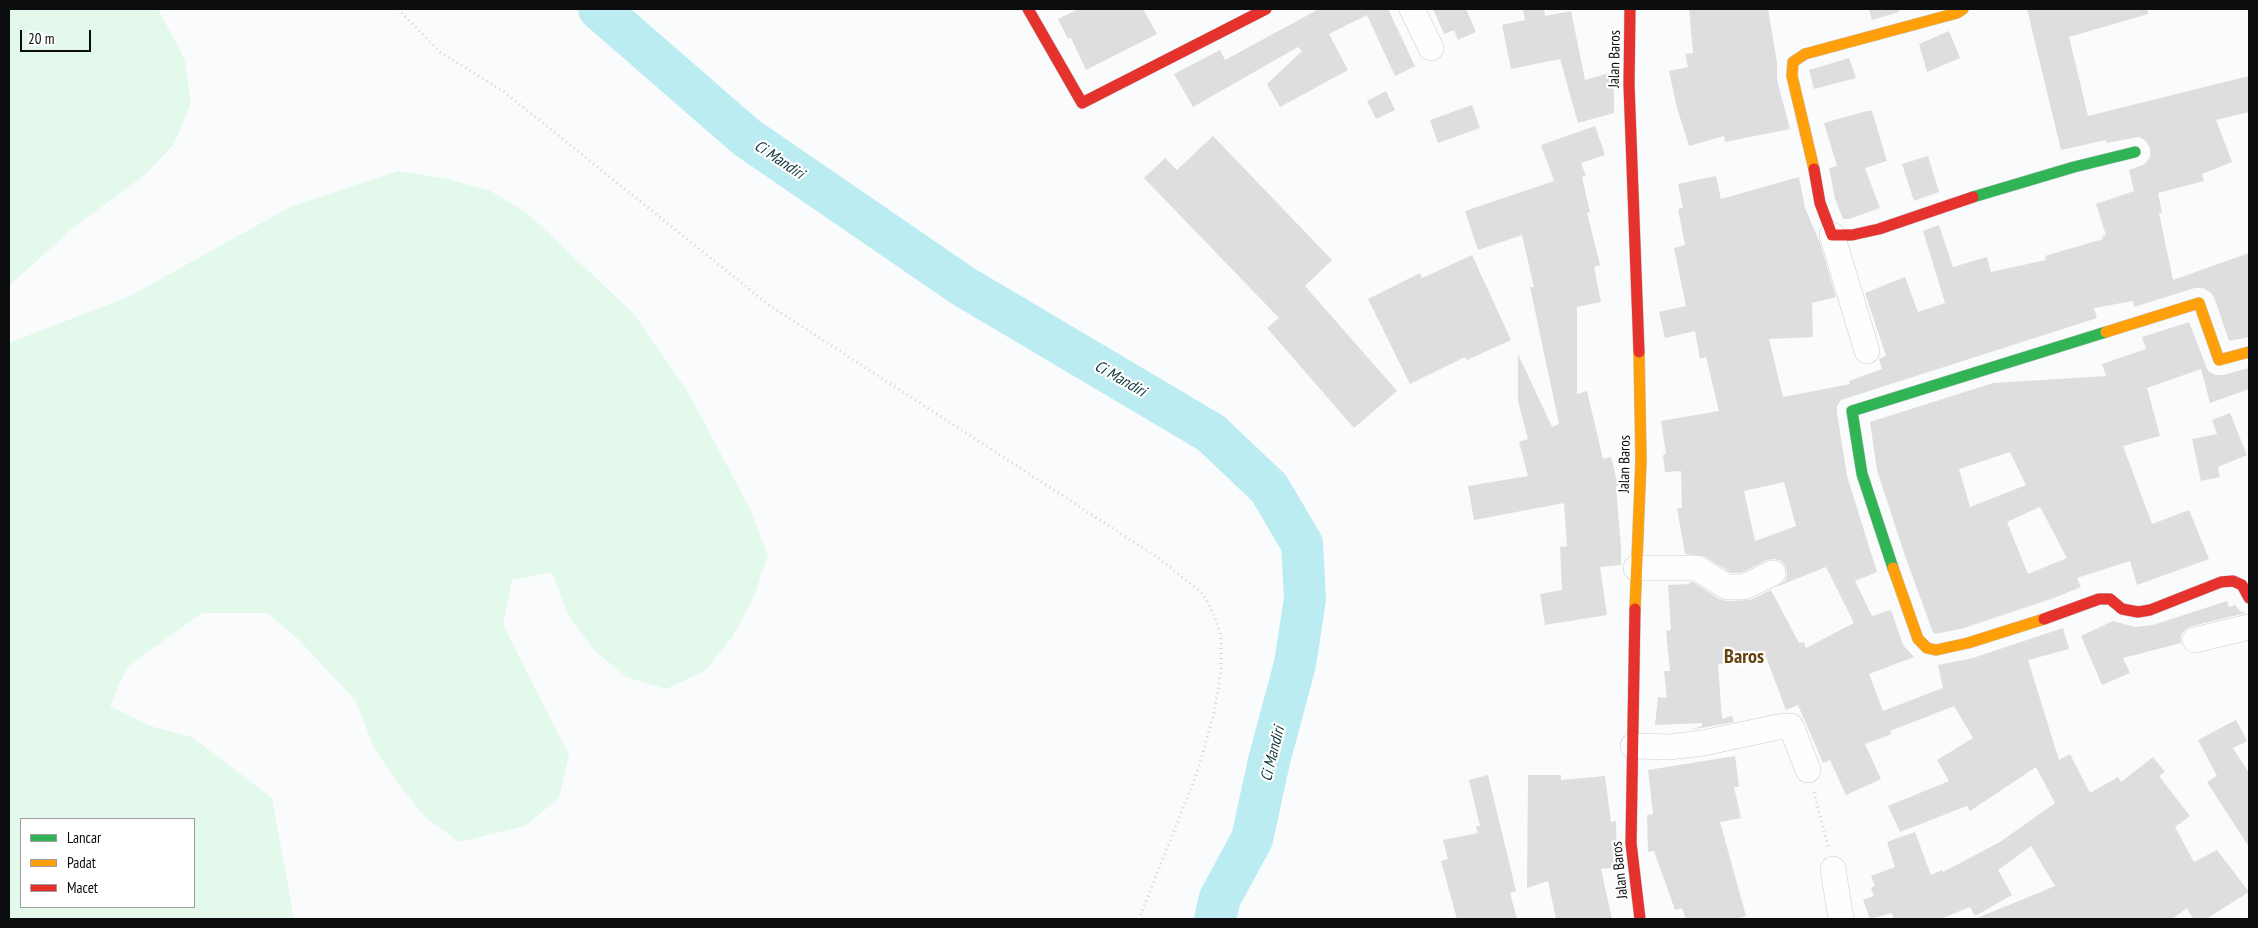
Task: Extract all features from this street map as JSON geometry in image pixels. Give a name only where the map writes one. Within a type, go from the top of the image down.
[{"type":"street","points":[[1028,9],[1082,103],[1266,9]]},
{"type":"street","points":[[1412,9],[1431,48]]},
{"type":"street","name":"Jalan Baros","points":[[1630,9],[1629,85],[1639,347],[1641,460],[1636,568],[1636,674],[1632,746],[1631,844],[1640,919]]},
{"type":"street","points":[[1867,352],[1832,235],[1820,203],[1808,138],[1795,92],[1791,68],[1793,62],[1805,54],[1957,13],[1963,9]]},
{"type":"street","points":[[1832,235],[1852,235],[1880,229],[1989,192],[2074,167],[2135,152]]},
{"type":"street","points":[[2249,352],[2219,360],[2199,303],[1852,411],[1862,474],[1918,640],[1927,648],[1936,650],[1968,643],[2026,625],[2098,598],[2110,599],[2122,609],[2138,612],[2150,610],[2221,582],[2233,581],[2242,585],[2249,598]]},
{"type":"street","points":[[1636,568],[1697,568],[1727,587],[1744,587],[1773,573]]},
{"type":"street","points":[[2194,640],[2249,627]]},
{"type":"street","points":[[1632,746],[1669,747],[1703,743],[1791,726],[1808,770]]},
{"type":"street","points":[[1833,869],[1842,919]]},
{"type":"path","points":[[398,9],[440,52],[503,92],[769,305],[1157,557],[1203,594],[1214,613],[1221,636],[1221,671],[1214,713],[1198,770],[1139,919]]},
{"type":"path","points":[[1808,770],[1833,869]]},
{"type":"green space","points":[[9,9],[158,9],[185,60],[191,103],[174,144],[145,175],[73,228],[9,286]]},
{"type":"green space","points":[[398,171],[442,178],[489,190],[527,213],[634,314],[688,392],[750,509],[768,555],[754,597],[733,636],[705,671],[666,689],[626,677],[594,650],[568,615],[552,572],[512,580],[503,625],[569,755],[559,798],[525,826],[459,842],[424,816],[398,783],[373,746],[356,701],[298,639],[267,613],[202,613],[127,667],[110,706],[150,726],[192,737],[272,798],[294,919],[9,919],[9,343],[130,296],[290,207]]},
{"type":"building","points":[[1079,9],[1143,9],[1157,34],[1086,70],[1071,38],[1068,39],[1058,19]]},
{"type":"building","points":[[1319,9],[1388,9],[1415,66],[1395,76],[1367,15],[1329,34],[1348,70],[1280,107],[1267,84],[1302,51],[1298,47],[1193,107],[1174,74],[1220,50],[1225,60]]},
{"type":"building","points":[[1433,9],[1466,9],[1476,32],[1458,40],[1454,30],[1444,34]]},
{"type":"building","points":[[1523,9],[1544,9],[1545,16],[1571,11],[1585,80],[1609,73],[1614,91],[1614,113],[1578,123],[1560,59],[1511,69],[1502,25],[1525,20]]},
{"type":"building","points":[[1689,9],[1768,9],[1777,62],[1777,80],[1790,129],[1725,142],[1724,136],[1689,146],[1677,108],[1669,71],[1688,67],[1685,54],[1693,53]]},
{"type":"building","points":[[1869,9],[1898,9],[1899,12],[1872,20]]},
{"type":"building","points":[[2027,9],[2147,9],[2148,14],[2069,37],[2088,116],[2249,76],[2249,112],[2216,120],[2232,162],[2202,174],[2204,181],[2158,193],[2162,213],[2159,213],[2173,280],[2249,253],[2249,337],[2229,341],[2214,297],[2203,288],[2195,288],[2134,307],[2133,301],[2094,308],[2097,318],[1841,400],[1837,406],[1837,413],[1847,476],[1877,572],[1855,581],[1872,616],[1891,610],[1903,645],[1914,657],[1869,674],[1883,711],[1943,688],[1938,665],[1973,658],[2063,628],[2069,649],[2028,660],[2059,760],[2070,754],[2090,793],[2118,777],[2121,782],[2153,757],[2165,772],[2159,776],[2190,816],[2175,827],[2194,862],[2217,850],[2249,892],[2206,919],[2193,919],[2187,908],[2172,919],[1975,919],[2055,886],[2031,846],[1998,870],[2012,895],[1975,916],[1970,907],[1940,919],[1894,919],[1892,913],[1870,919],[1863,900],[1874,896],[1871,888],[1875,886],[1871,876],[1895,867],[1887,842],[1915,832],[1931,875],[1942,870],[1943,872],[2000,842],[2055,803],[2036,767],[1970,811],[1967,806],[1900,832],[1888,806],[1949,781],[1937,760],[1973,738],[1954,706],[1890,731],[1892,734],[1865,744],[1881,779],[1846,795],[1830,760],[1823,763],[1798,705],[1786,710],[1766,657],[1757,662],[1718,664],[1722,719],[1732,716],[1734,722],[1690,730],[1702,726],[1702,723],[1655,725],[1658,697],[1667,698],[1664,671],[1670,671],[1666,631],[1671,630],[1668,585],[1690,584],[1689,582],[1693,582],[1719,599],[1727,601],[1750,600],[1771,590],[1799,643],[1804,642],[1806,648],[1854,623],[1826,567],[1776,587],[1785,581],[1787,575],[1786,567],[1781,561],[1767,560],[1741,573],[1731,573],[1704,556],[1685,554],[1677,508],[1682,508],[1681,471],[1665,472],[1663,455],[1666,454],[1661,421],[1719,411],[1706,357],[1700,359],[1695,331],[1665,338],[1659,312],[1686,306],[1674,248],[1685,245],[1678,209],[1683,208],[1678,184],[1716,176],[1721,199],[1799,177],[1805,208],[1820,243],[1836,297],[1812,303],[1813,337],[1769,339],[1783,397],[1850,384],[1849,381],[1882,369],[1879,359],[1886,356],[1865,293],[1905,277],[1918,312],[1945,303],[1923,231],[1939,225],[1953,267],[1987,257],[1991,272],[2046,260],[2045,256],[2103,239],[2102,236],[2106,235],[2096,204],[2134,191],[2129,170],[2145,164],[2150,157],[2150,148],[2146,141],[2139,137],[2106,143],[2106,140],[2061,150]],"holes":[[[1784,482],[1796,526],[1755,541],[1744,491]]]},
{"type":"building","points":[[1949,31],[1960,58],[1927,72],[1919,44]]},
{"type":"building","points":[[1849,58],[1856,78],[1814,89],[1809,70]]},
{"type":"building","points":[[1386,91],[1395,110],[1376,119],[1367,101]]},
{"type":"building","points":[[1472,105],[1480,128],[1438,143],[1430,120]]},
{"type":"building","points":[[1872,111],[1887,161],[1865,168],[1880,208],[1849,219],[1843,219],[1835,199],[1829,168],[1837,166],[1824,123]]},
{"type":"building","points":[[1595,126],[1605,155],[1581,163],[1586,176],[1582,177],[1590,212],[1587,213],[1600,265],[1594,267],[1601,302],[1577,307],[1577,394],[1587,391],[1603,459],[1611,457],[1618,486],[1616,487],[1621,565],[1600,567],[1607,615],[1545,625],[1540,594],[1562,590],[1560,547],[1567,546],[1564,503],[1474,520],[1468,486],[1528,476],[1519,442],[1528,439],[1518,401],[1518,354],[1552,427],[1559,424],[1530,287],[1534,287],[1522,235],[1478,250],[1465,211],[1554,181],[1541,145]]},
{"type":"building","points":[[1213,136],[1332,260],[1305,286],[1397,391],[1354,428],[1267,328],[1279,318],[1144,178],[1165,158],[1177,170]]},
{"type":"building","points":[[1928,156],[1939,192],[1914,201],[1902,164]]},
{"type":"building","points":[[1472,255],[1511,340],[1467,360],[1465,357],[1410,384],[1368,299],[1420,273],[1422,278]]},
{"type":"building","points":[[2189,322],[2208,371],[2215,375],[2223,375],[2249,368],[2249,389],[2210,403],[2201,369],[2147,388],[2160,436],[2123,446],[2152,524],[2189,510],[2209,559],[2137,585],[2130,561],[2077,578],[2081,587],[2054,598],[1964,628],[1935,634],[1903,550],[1877,470],[1870,422],[1993,383],[2106,376],[2102,364],[2146,349],[2142,337]],"holes":[[[2010,452],[2026,485],[1970,507],[1959,469]],[[2040,507],[2067,558],[2028,574],[2007,522]]]},
{"type":"building","points":[[2230,413],[2247,455],[2218,467],[2220,477],[2201,481],[2192,439],[2217,434],[2212,420]]},
{"type":"building","points":[[2227,601],[2229,607],[2235,605],[2240,611],[2246,613],[2192,626],[2181,635],[2181,643],[2123,658],[2130,673],[2102,685],[2081,636],[2113,621],[2135,627],[2153,625]]},
{"type":"building","points":[[2236,720],[2247,741],[2233,748],[2249,773],[2249,847],[2207,782],[2217,776],[2198,740]]},
{"type":"building","points":[[1735,756],[1739,787],[1734,787],[1741,818],[1720,822],[1746,916],[1735,919],[1686,919],[1682,908],[1675,910],[1654,851],[1648,852],[1647,815],[1653,814],[1648,770]]},
{"type":"building","points":[[1488,775],[1516,891],[1510,893],[1517,919],[1457,919],[1441,861],[1448,859],[1443,840],[1478,833],[1476,826],[1480,826],[1469,780]]},
{"type":"building","points":[[1528,775],[1561,775],[1561,780],[1605,776],[1611,822],[1616,821],[1617,867],[1601,869],[1612,919],[1556,919],[1548,881],[1527,888]]},
{"type":"waterway","name":"Ci Mandiri","points":[[599,9],[746,137],[963,286],[1211,433],[1269,488],[1302,544],[1305,599],[1295,664],[1269,761],[1252,839],[1220,898],[1215,919]]},
{"type":"traffic: fast","points":[[1973,197],[2074,167],[2135,152]]},
{"type":"traffic: fast","points":[[1893,568],[1862,474],[1852,411],[2106,332]]},
{"type":"traffic: slow","points":[[1814,169],[1792,76],[1793,62],[1805,54],[1957,13],[1963,9]]},
{"type":"traffic: slow","points":[[2106,332],[2199,303],[2219,360],[2249,352]]},
{"type":"traffic: slow","points":[[1635,609],[1641,460],[1639,352]]},
{"type":"traffic: slow","points":[[1893,568],[1918,639],[1927,648],[1936,650],[1968,643],[2044,619]]},
{"type":"traffic: jam","points":[[1028,9],[1082,103],[1266,9]]},
{"type":"traffic: jam","points":[[1630,9],[1629,85],[1639,352]]},
{"type":"traffic: jam","points":[[1814,169],[1820,203],[1832,235],[1852,235],[1879,229],[1973,197]]},
{"type":"traffic: jam","points":[[2044,619],[2099,599],[2110,599],[2122,609],[2138,612],[2150,610],[2221,582],[2233,581],[2242,585],[2249,598]]},
{"type":"traffic: jam","points":[[1635,609],[1631,843],[1640,919]]},
{"type":"district","name":"Baros","points":[[1744,657]]}]
